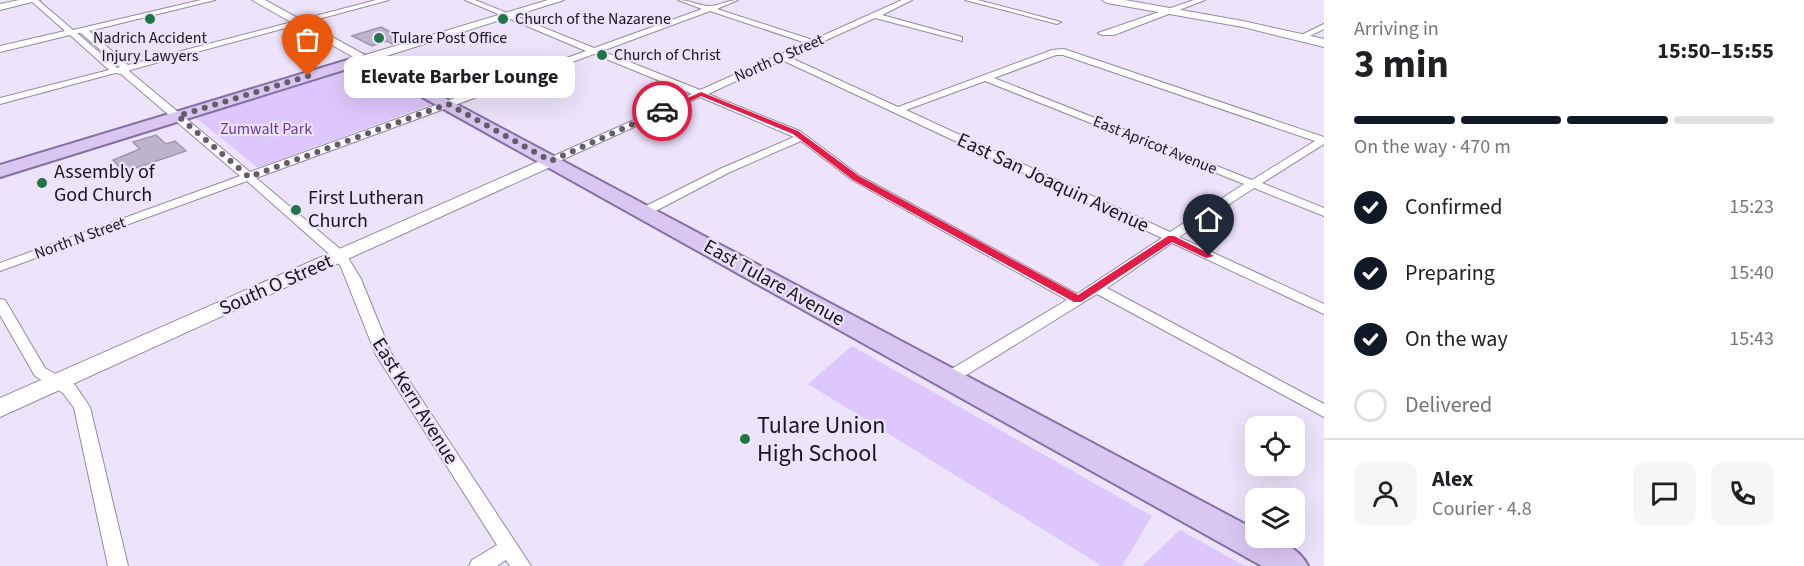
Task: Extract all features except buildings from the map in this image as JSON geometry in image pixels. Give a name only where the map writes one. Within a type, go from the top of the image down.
[{"type":"main road","points":[[0,7],[34,0]]},
{"type":"main road","name":"East Tulare Avenue","points":[[257,0],[1292,566]]},
{"type":"main road","points":[[0,171],[559,0]]},
{"type":"main road","points":[[1107,0],[1301,37]]},
{"type":"main road","points":[[1188,5],[1324,43]]},
{"type":"main road","name":"South O Street","points":[[0,408],[551,161]]},
{"type":"street","name":"East Kern Avenue","points":[[34,0],[178,116],[340,256],[351,270],[358,285],[368,322],[379,346],[521,566]]},
{"type":"street","name":"East Kern Avenue","points":[[47,0],[82,30],[122,70]]},
{"type":"street","points":[[0,49],[211,0]]},
{"type":"street","points":[[0,101],[385,0]]},
{"type":"street","points":[[469,0],[802,137],[856,178],[1078,300]]},
{"type":"street","points":[[682,0],[814,43]]},
{"type":"street","name":"North N Street","points":[[0,267],[734,0]]},
{"type":"street","name":"North O Street","points":[[551,161],[908,0]]},
{"type":"street","points":[[969,0],[1057,22]]},
{"type":"street","points":[[1102,33],[1111,33],[1201,0]]},
{"type":"street","points":[[874,15],[959,39]]},
{"type":"street","points":[[1301,37],[1324,26]]},
{"type":"street","points":[[898,110],[1055,52],[1064,52],[1324,140]]},
{"type":"street","name":"East San Joaquin Avenue","points":[[783,57],[1324,309]]},
{"type":"street","name":"East Apricot Avenue","points":[[986,78],[1324,212]]},
{"type":"street","points":[[644,212],[716,175],[802,137]]},
{"type":"street","points":[[949,378],[1078,300],[1171,238],[1191,222],[1324,140]]},
{"type":"street","points":[[1096,288],[1324,411]]},
{"type":"street","points":[[0,303],[40,372],[69,389],[82,407],[118,566]]},
{"type":"street","points":[[479,566],[510,548]]},
{"type":"green space","name":"Zumwalt Park","points":[[361,67],[368,67],[432,104],[258,168],[195,117]]},
{"type":"green space","points":[[852,346],[1152,516],[1122,566],[1102,566],[808,384]]},
{"type":"green space","points":[[1180,530],[1245,566],[1142,566]]},
{"type":"way so far","points":[[308,76],[178,116],[249,177],[448,104],[551,161],[662,111]]},
{"type":"place","name":"Nadrich Accident Injury Lawyers","points":[[150,19]]},
{"type":"place","name":"Church of the Nazarene","points":[[503,19]]},
{"type":"place","name":"Tulare Post Office","points":[[379,38]]},
{"type":"place","name":"Church of Christ","points":[[602,55]]},
{"type":"place","name":"Elevate Barber Lounge","points":[[308,76]]},
{"type":"place","name":"Assembly of God Church","points":[[42,183]]},
{"type":"place","name":"First Lutheran Church","points":[[296,210]]},
{"type":"place","name":"Tulare Union High School","points":[[745,439]]},
{"type":"route","points":[[662,111],[701,94],[796,133],[856,178],[1078,300],[1171,238],[1209,256]]}]
